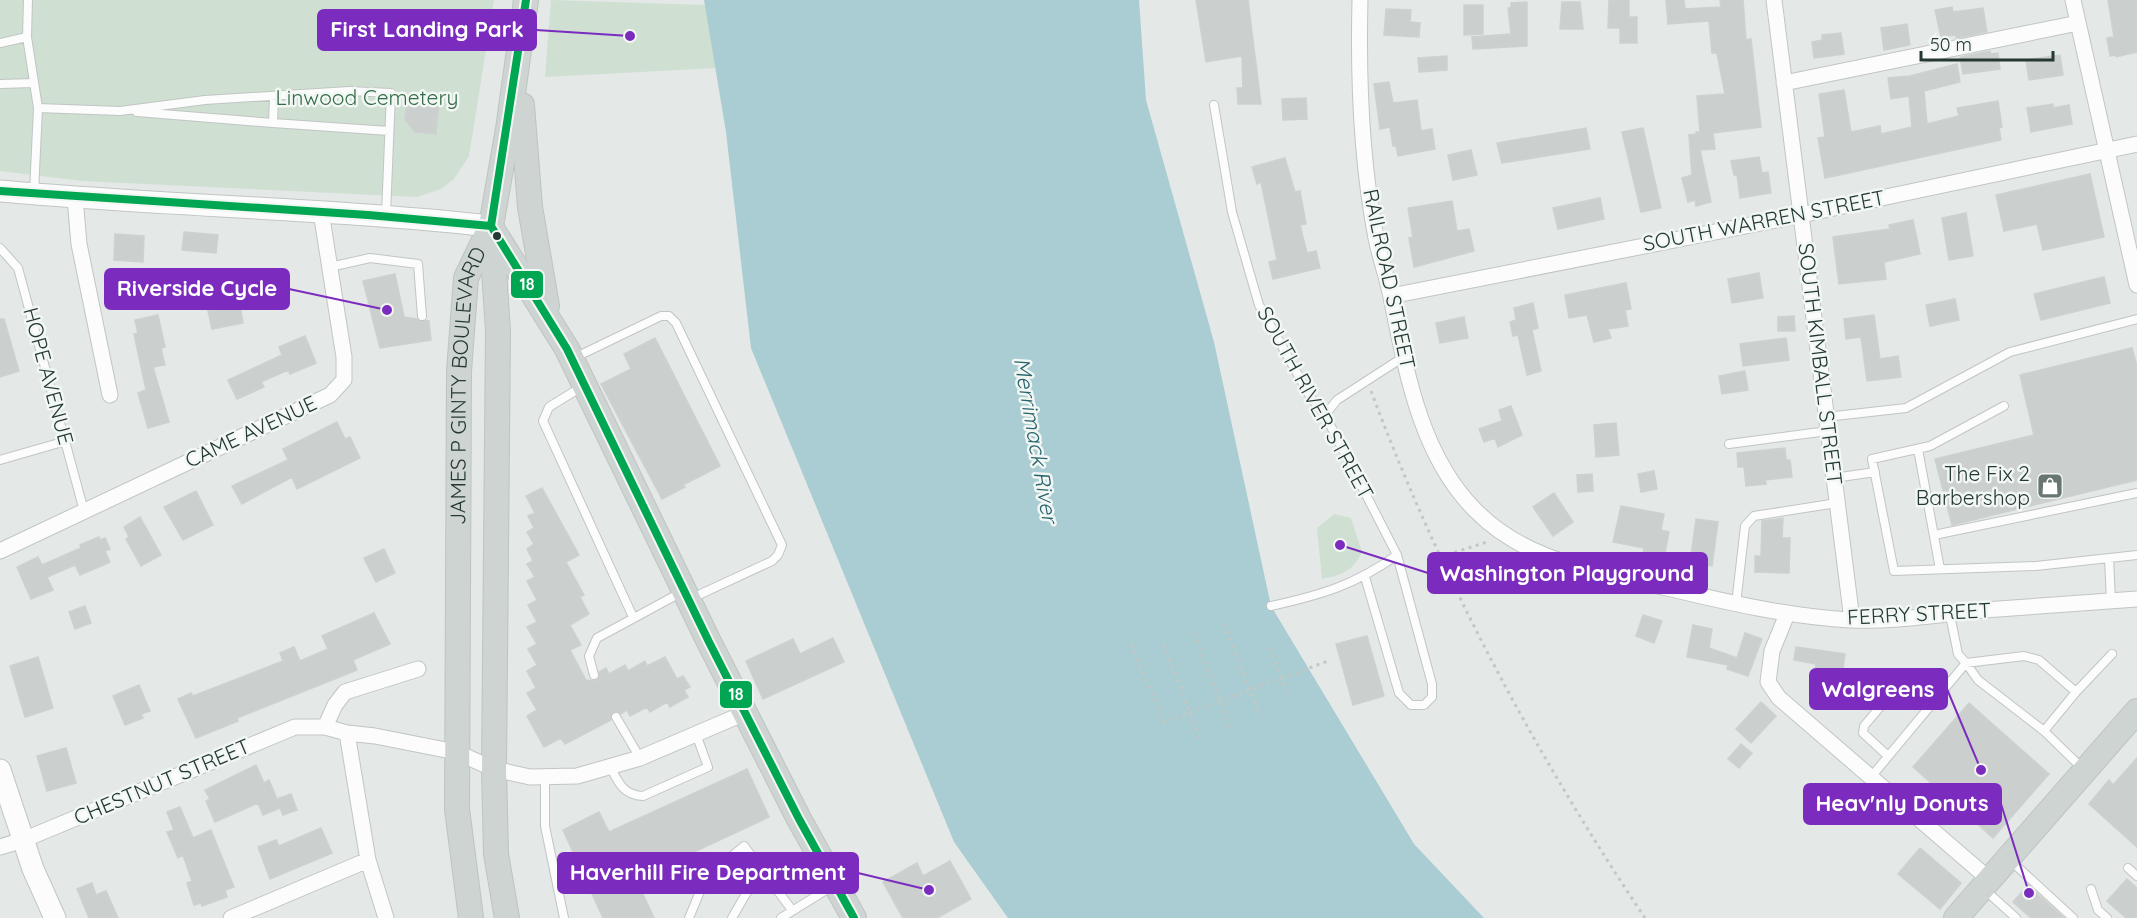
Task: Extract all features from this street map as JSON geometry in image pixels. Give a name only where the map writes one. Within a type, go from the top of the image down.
[{"type":"main road","points":[[526,0],[491,226],[572,359],[745,713],[854,918]]},
{"type":"main road","points":[[519,51],[530,207],[550,320]]},
{"type":"main road","points":[[0,192],[386,214],[491,226]]},
{"type":"main road","name":"JAMES P GINTY BOULEVARD","points":[[471,918],[457,809],[459,371],[466,278],[491,226]]},
{"type":"main road","name":"JAMES P GINTY BOULEVARD","points":[[491,226],[498,331],[494,769],[496,854],[507,918]]},
{"type":"main road","points":[[1956,918],[2137,711]]},
{"type":"main road","points":[[0,770],[23,840],[55,918]]},
{"type":"street","name":"RAILROAD STREET","points":[[1360,0],[1359,83],[1365,160],[1376,238],[1391,296],[1402,358],[1432,446],[1451,483],[1482,517],[1529,550]]},
{"type":"street","name":"SOUTH KIMBALL STREET","points":[[1774,0],[1852,620]]},
{"type":"street","points":[[2073,0],[2137,285]]},
{"type":"street","points":[[1785,83],[2078,23]]},
{"type":"street","name":"SOUTH WARREN STREET","points":[[1391,296],[1801,215],[2137,144]]},
{"type":"street","points":[[75,198],[79,244],[110,395]]},
{"type":"street","name":"CAME AVENUE","points":[[0,551],[158,475],[207,456],[330,395],[344,380],[344,357],[321,212]]},
{"type":"street","name":"FERRY STREET","points":[[1529,550],[1606,576],[1736,605],[1787,614],[1852,620],[1916,619],[2137,599]]},
{"type":"street","points":[[1787,614],[1772,651],[1768,682],[1779,698],[1871,777],[1986,884]]},
{"type":"street","points":[[325,727],[334,705],[345,692],[418,669]]},
{"type":"street","name":"CHESTNUT STREET","points":[[0,847],[23,840],[295,727],[325,727],[456,752],[494,769],[530,777],[545,777],[577,776],[640,758],[745,713]]},
{"type":"street","points":[[347,733],[368,860],[386,918]]},
{"type":"street","points":[[234,917],[368,860]]},
{"type":"lane","points":[[27,0],[27,37],[38,108],[34,194]]},
{"type":"lane","points":[[0,43],[27,37]]},
{"type":"lane","points":[[0,84],[34,83]]},
{"type":"lane","points":[[120,111],[205,100],[274,98],[349,91],[391,93],[386,214]]},
{"type":"lane","points":[[273,123],[274,98]]},
{"type":"lane","name":"SOUTH RIVER STREET","points":[[1214,105],[1232,212],[1259,305],[1311,398],[1325,415],[1397,555],[1432,684],[1432,697],[1424,705],[1412,705],[1398,693],[1365,577]]},
{"type":"lane","points":[[38,108],[120,111],[389,130]]},
{"type":"lane","name":"HOPE AVENUE","points":[[0,248],[18,268],[84,511]]},
{"type":"lane","points":[[330,267],[370,258],[418,264],[422,316]]},
{"type":"lane","points":[[572,359],[661,316],[669,316],[676,323],[782,545],[778,555],[772,561],[633,617],[597,638],[590,656],[594,675]]},
{"type":"lane","points":[[1729,444],[1906,408],[2010,352],[2137,319]]},
{"type":"lane","points":[[1325,415],[1337,400],[1402,358]]},
{"type":"lane","points":[[584,385],[549,407],[543,421],[633,617]]},
{"type":"lane","points":[[2004,406],[1930,446],[1872,459],[1894,571],[2036,566],[2137,555]]},
{"type":"lane","points":[[0,460],[66,441]]},
{"type":"lane","points":[[1918,449],[1940,569]]},
{"type":"lane","points":[[1834,478],[1875,472]]},
{"type":"lane","points":[[1934,534],[2137,493]]},
{"type":"lane","points":[[1736,605],[1745,526],[1754,516],[1837,503]]},
{"type":"lane","points":[[1271,606],[1326,594],[1365,577],[1397,555]]},
{"type":"lane","points":[[2109,558],[2111,601]]},
{"type":"lane","points":[[1950,615],[1958,654],[1978,680],[2044,731],[2085,771]]},
{"type":"lane","points":[[2044,731],[2076,692],[2112,654]]},
{"type":"lane","points":[[1871,777],[1966,663],[2024,656],[2039,660],[2076,692]]},
{"type":"lane","points":[[1888,756],[1863,733],[1864,726],[1902,681]]},
{"type":"lane","points":[[616,717],[640,758]]},
{"type":"lane","points":[[610,766],[622,788],[632,796],[643,796],[708,767],[696,734]]},
{"type":"lane","points":[[545,777],[544,826],[564,918]]},
{"type":"lane","points":[[689,918],[706,877],[744,846],[792,910]]},
{"type":"lane","points":[[2008,859],[2073,918]]},
{"type":"lane","points":[[2128,868],[2137,876]]},
{"type":"lane","points":[[732,918],[747,892],[767,877]]},
{"type":"lane","points":[[1986,884],[2016,918]]},
{"type":"lane","points":[[781,918],[835,885]]},
{"type":"lane","points":[[2091,890],[2098,910],[2107,918]]},
{"type":"path","points":[[1366,380],[1402,475],[1469,621],[1592,839],[1645,918]]},
{"type":"path","points":[[1440,557],[1489,542]]},
{"type":"path","points":[[1224,624],[1260,716]]},
{"type":"path","points":[[1194,633],[1231,731]]},
{"type":"path","points":[[1131,644],[1164,722],[1328,661]]},
{"type":"path","points":[[1164,644],[1200,740]]},
{"type":"path","points":[[1269,648],[1288,697]]},
{"type":"green space","name":"Linwood Cemetery","points":[[0,0],[494,0],[469,156],[454,179],[441,189],[417,197],[82,181],[0,171]]},
{"type":"green space","points":[[551,0],[705,5],[717,68],[545,77]]},
{"type":"green space","points":[[1334,514],[1351,518],[1362,552],[1351,568],[1335,576],[1322,579],[1317,528]]},
{"type":"water","name":"Merrimack River","points":[[704,0],[1139,0],[1146,100],[1214,342],[1271,606],[1414,844],[1484,918],[1008,918],[954,842],[751,348],[726,132]]},
{"type":"building","points":[[1196,0],[1248,0],[1261,104],[1238,104],[1237,88],[1243,88],[1242,56],[1206,62]]},
{"type":"building","points":[[1609,0],[1629,0],[1629,17],[1637,17],[1637,43],[1620,43],[1620,28],[1608,28]]},
{"type":"building","points":[[1666,0],[1684,0],[1685,9],[1721,7],[1720,0],[1743,0],[1746,40],[1751,39],[1761,127],[1713,133],[1715,149],[1700,150],[1711,202],[1696,206],[1695,200],[1688,202],[1682,178],[1692,175],[1689,135],[1695,134],[1697,140],[1696,132],[1700,132],[1697,96],[1725,94],[1717,53],[1712,53],[1709,21],[1668,24]]},
{"type":"building","points":[[2108,0],[2137,0],[2137,52],[2116,57],[2115,55],[2110,56],[2107,38],[2114,37]]},
{"type":"building","points":[[1527,2],[1527,46],[1473,49],[1472,37],[1511,34],[1508,8],[1511,8],[1511,3]]},
{"type":"building","points":[[1562,2],[1580,2],[1583,29],[1560,29]]},
{"type":"building","points":[[1464,5],[1483,5],[1483,34],[1464,35]]},
{"type":"building","points":[[1952,7],[1953,12],[1983,8],[1987,32],[1956,38],[1956,35],[1941,37],[1935,10]]},
{"type":"building","points":[[1386,9],[1411,10],[1410,22],[1420,23],[1419,37],[1384,35]]},
{"type":"building","points":[[1907,24],[1910,45],[1884,50],[1881,28]]},
{"type":"building","points":[[1841,33],[1844,54],[1814,58],[1812,42],[1822,40],[1822,35]]},
{"type":"building","points":[[1990,51],[1991,54],[1998,53],[2000,69],[1963,74],[1960,57]]},
{"type":"building","points":[[2060,55],[2063,75],[2029,80],[2026,60]]},
{"type":"building","points":[[1447,56],[1447,70],[1419,72],[1418,58]]},
{"type":"building","points":[[1957,64],[1960,82],[1924,91],[1927,124],[1959,116],[1957,108],[1998,101],[2002,127],[1999,128],[2001,140],[1825,178],[1818,138],[1825,137],[1819,94],[1844,90],[1851,132],[1880,126],[1881,134],[1912,127],[1909,96],[1891,99],[1888,78],[1910,76]]},
{"type":"building","points":[[1389,82],[1393,103],[1417,100],[1421,131],[1432,129],[1435,149],[1398,156],[1396,146],[1393,146],[1390,127],[1380,129],[1374,84]]},
{"type":"building","points":[[407,98],[439,101],[436,134],[415,132],[405,120]]},
{"type":"building","points":[[1306,98],[1307,119],[1283,120],[1282,99]]},
{"type":"building","points":[[2053,104],[2053,108],[2069,105],[2072,124],[2031,132],[2027,108]]},
{"type":"building","points":[[1586,128],[1590,149],[1502,163],[1497,143]]},
{"type":"building","points":[[1643,128],[1661,208],[1641,212],[1622,132]]},
{"type":"building","points":[[1471,150],[1477,175],[1453,180],[1448,155]]},
{"type":"building","points":[[1759,157],[1762,173],[1768,172],[1771,193],[1740,198],[1737,175],[1734,175],[1731,161]]},
{"type":"building","points":[[1285,158],[1295,192],[1300,191],[1306,224],[1300,225],[1307,253],[1316,251],[1320,268],[1273,279],[1269,262],[1277,260],[1261,182],[1257,184],[1252,167]]},
{"type":"building","points":[[2090,174],[2104,237],[2043,250],[2037,224],[2004,231],[1996,195]]},
{"type":"building","points":[[1600,198],[1604,219],[1558,229],[1553,208]]},
{"type":"building","points":[[1452,201],[1457,231],[1469,229],[1474,251],[1414,267],[1409,238],[1413,237],[1408,208]]},
{"type":"building","points":[[1966,213],[1973,256],[1949,260],[1942,218]]},
{"type":"building","points":[[1913,220],[1920,254],[1884,262],[1886,279],[1839,284],[1833,237],[1890,229],[1889,225]]},
{"type":"building","points":[[184,232],[218,235],[216,253],[182,250]]},
{"type":"building","points":[[115,234],[144,236],[143,262],[114,260]]},
{"type":"building","points":[[1759,273],[1763,298],[1732,303],[1728,279]]},
{"type":"building","points":[[395,274],[404,317],[429,321],[431,340],[380,348],[369,305],[372,304],[369,304],[363,281]]},
{"type":"building","points":[[2104,277],[2110,303],[2041,320],[2034,294]]},
{"type":"building","points":[[1626,283],[1631,309],[1625,310],[1628,326],[1608,329],[1611,338],[1594,342],[1587,315],[1569,318],[1565,295]]},
{"type":"building","points":[[1955,299],[1959,320],[1930,326],[1926,305]]},
{"type":"building","points":[[1533,303],[1538,328],[1532,330],[1541,371],[1527,375],[1518,335],[1513,336],[1510,322],[1516,320],[1514,308]]},
{"type":"building","points":[[240,305],[243,323],[212,329],[208,311]]},
{"type":"building","points":[[158,315],[165,347],[161,348],[165,365],[153,367],[169,422],[148,428],[138,393],[146,390],[134,334],[138,333],[135,320]]},
{"type":"building","points":[[1874,315],[1880,359],[1898,356],[1901,377],[1867,381],[1861,337],[1846,339],[1844,319]]},
{"type":"building","points":[[1794,316],[1795,331],[1778,331],[1778,317]]},
{"type":"building","points":[[1464,317],[1468,338],[1440,343],[1436,323]]},
{"type":"building","points":[[0,319],[4,319],[19,371],[0,377]]},
{"type":"building","points":[[305,336],[316,363],[290,374],[288,370],[261,382],[264,387],[237,399],[228,380],[282,355],[279,347]]},
{"type":"building","points":[[655,338],[720,466],[662,499],[601,384],[631,369],[624,354]]},
{"type":"building","points":[[1786,338],[1789,360],[1743,366],[1740,344]]},
{"type":"building","points":[[2132,348],[2137,366],[2137,480],[1952,525],[1935,459],[2034,435],[2020,375]]},
{"type":"building","points":[[1745,371],[1748,390],[1722,394],[1719,376]]},
{"type":"building","points":[[1511,406],[1522,435],[1498,447],[1495,438],[1484,442],[1479,429],[1502,421],[1499,410]]},
{"type":"building","points":[[337,422],[345,439],[350,437],[360,458],[297,489],[292,477],[242,504],[232,486],[288,460],[283,449]]},
{"type":"building","points":[[1616,423],[1619,455],[1596,457],[1594,425]]},
{"type":"building","points":[[1785,448],[1786,460],[1790,460],[1792,477],[1765,480],[1766,484],[1746,486],[1744,467],[1738,467],[1737,453]]},
{"type":"building","points":[[1654,471],[1657,489],[1641,492],[1638,474]]},
{"type":"building","points":[[1592,474],[1593,491],[1578,492],[1577,475]]},
{"type":"building","points":[[542,488],[579,555],[566,562],[584,595],[580,597],[589,614],[570,625],[581,645],[570,650],[586,680],[596,681],[599,672],[606,668],[609,674],[625,665],[628,671],[645,661],[647,666],[665,657],[677,679],[683,676],[690,687],[684,690],[688,697],[670,707],[667,702],[650,712],[647,707],[630,716],[627,710],[621,714],[614,712],[611,720],[565,744],[561,738],[544,747],[527,716],[537,710],[527,693],[536,688],[527,671],[537,665],[528,649],[537,644],[527,627],[537,622],[528,605],[537,600],[527,581],[535,577],[527,564],[533,561],[527,549],[534,544],[527,532],[534,528],[528,516],[535,513],[526,496]]},
{"type":"building","points":[[196,491],[213,525],[183,540],[164,507]]},
{"type":"building","points":[[1554,493],[1573,522],[1553,536],[1533,507]]},
{"type":"building","points":[[1621,506],[1664,514],[1661,530],[1669,532],[1664,558],[1643,554],[1644,548],[1613,542]]},
{"type":"building","points":[[140,517],[161,555],[141,566],[126,539],[129,537],[124,527]]},
{"type":"building","points":[[1783,518],[1782,538],[1790,538],[1789,573],[1755,572],[1755,556],[1761,556],[1762,521]]},
{"type":"building","points":[[1696,519],[1718,522],[1712,566],[1690,563]]},
{"type":"building","points":[[99,537],[100,540],[105,538],[110,549],[105,551],[110,562],[80,575],[75,565],[47,577],[53,590],[31,599],[17,567],[38,557],[42,565],[81,548],[80,545]]},
{"type":"building","points":[[384,549],[395,573],[376,582],[364,558]]},
{"type":"building","points":[[85,606],[91,623],[75,629],[69,612]]},
{"type":"building","points":[[374,613],[390,644],[353,660],[357,670],[237,718],[238,721],[196,738],[178,699],[191,693],[193,696],[283,661],[280,653],[294,647],[300,661],[328,649],[322,636]]},
{"type":"building","points":[[1643,615],[1662,621],[1654,643],[1636,636]]},
{"type":"building","points":[[1693,625],[1712,629],[1709,648],[1737,658],[1745,633],[1762,639],[1748,676],[1727,669],[1728,665],[1687,657]]},
{"type":"building","points":[[1367,636],[1384,696],[1353,705],[1336,644]]},
{"type":"building","points":[[833,638],[844,662],[763,699],[746,661],[793,639],[800,654]]},
{"type":"building","points":[[1796,647],[1845,654],[1841,682],[1814,678],[1816,664],[1794,660]]},
{"type":"building","points":[[38,657],[53,708],[25,717],[10,666]]},
{"type":"building","points":[[139,685],[150,711],[141,714],[143,718],[125,725],[113,696]]},
{"type":"building","points":[[1761,702],[1776,716],[1751,743],[1736,729]]},
{"type":"building","points":[[1969,703],[2049,774],[1993,838],[1913,767]]},
{"type":"building","points":[[1741,744],[1752,753],[1739,768],[1728,759]]},
{"type":"building","points":[[66,748],[76,783],[47,791],[37,756]]},
{"type":"building","points":[[2137,758],[2137,847],[2089,804],[2109,780],[2113,785]]},
{"type":"building","points":[[256,765],[264,783],[269,780],[277,799],[291,794],[297,810],[283,815],[280,808],[263,815],[258,803],[215,822],[206,801],[210,799],[205,790]]},
{"type":"building","points":[[747,769],[769,817],[636,879],[654,918],[603,918],[563,830],[599,812],[609,832]]},
{"type":"building","points":[[180,807],[193,838],[211,830],[234,887],[225,890],[227,897],[202,906],[201,903],[194,905],[187,883],[192,881],[183,855],[178,858],[167,832],[174,830],[167,812]]},
{"type":"building","points":[[321,828],[332,853],[270,879],[258,847],[276,840],[279,846]]},
{"type":"building","points":[[1920,848],[1961,883],[1940,909],[1898,874]]},
{"type":"building","points":[[950,861],[971,899],[937,918],[903,918],[883,882],[917,863],[923,876]]},
{"type":"building","points":[[2127,879],[2137,888],[2137,918],[2126,918],[2107,901]]},
{"type":"building","points":[[92,883],[96,895],[106,891],[118,918],[89,918],[77,889]]},
{"type":"building","points":[[2028,885],[2064,918],[2031,918],[2013,902]]},
{"type":"transit line","name":"18","points":[[526,0],[491,226],[567,349],[709,642],[799,819],[854,918]]},
{"type":"transit line","name":"18","points":[[0,191],[368,215],[491,226]]},
{"type":"place","name":"First Landing Park","points":[[630,36]]},
{"type":"place","name":"Riverside Cycle","points":[[387,310]]},
{"type":"place","name":"The Fix 2 Barbershop","points":[[2050,486]]},
{"type":"place","name":"Washington Playground","points":[[1340,545]]},
{"type":"place","name":"Walgreens","points":[[1981,770]]},
{"type":"place","name":"Haverhill Fire Department","points":[[929,890]]},
{"type":"place","name":"Heav'nly Donuts","points":[[2029,893]]}]
